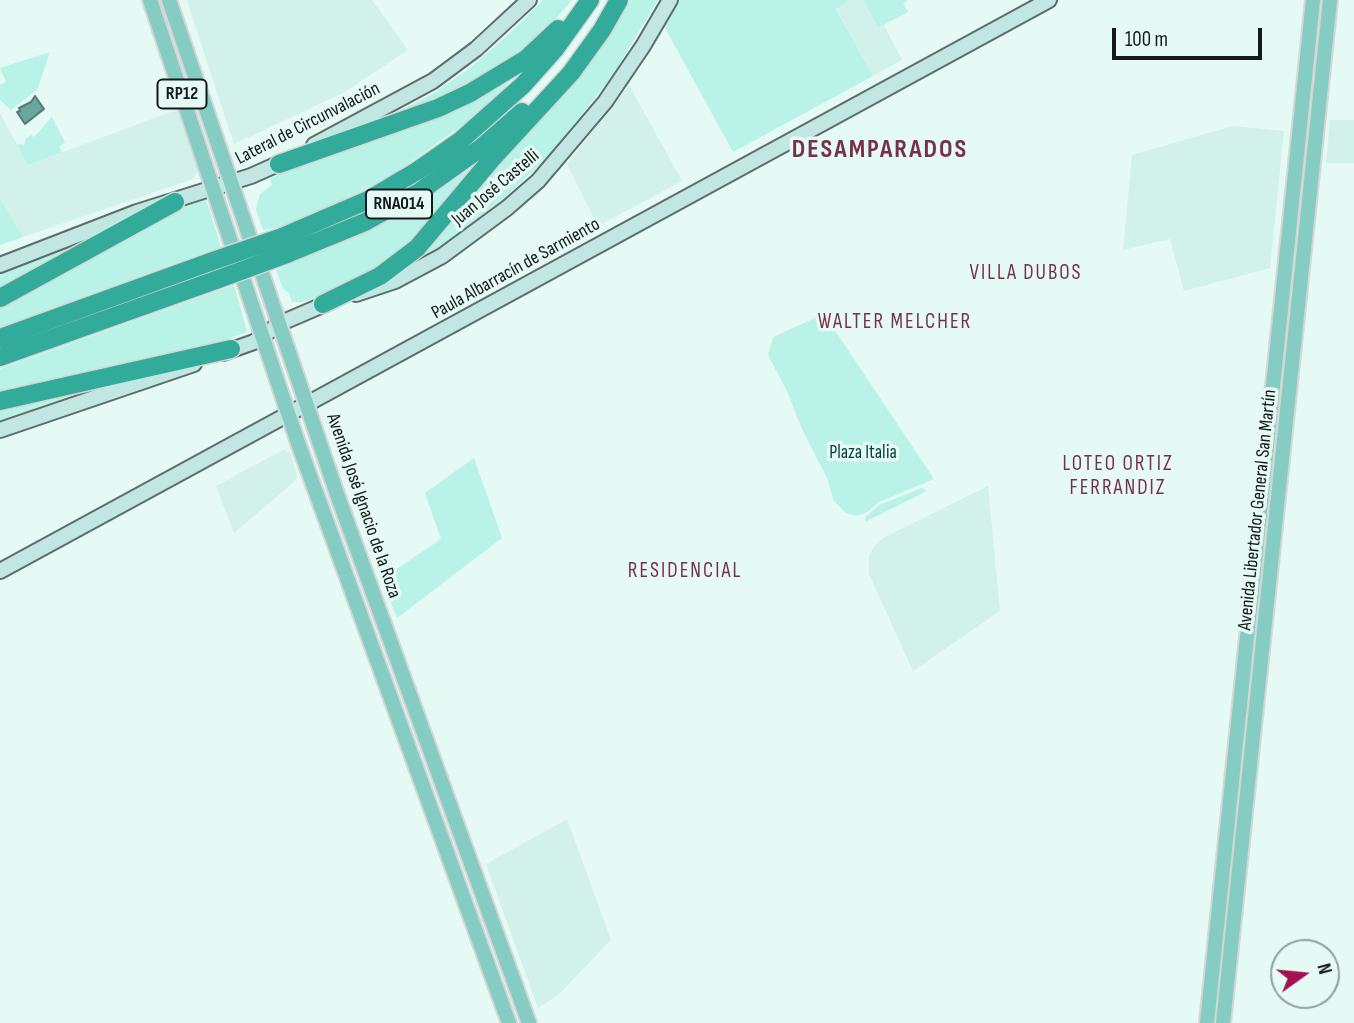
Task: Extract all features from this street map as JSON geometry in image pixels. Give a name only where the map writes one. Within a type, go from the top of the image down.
[{"type":"highway","points":[[279,164],[438,108],[470,93],[503,75],[531,54],[584,0]]},
{"type":"highway","name":"RNA014","points":[[0,357],[216,280],[417,172],[460,141],[528,79],[555,49],[590,0]]},
{"type":"highway","name":"RNA014","points":[[0,338],[210,262],[346,231],[398,205],[482,148],[515,118],[548,85],[584,42],[612,0]]},
{"type":"highway","points":[[323,304],[380,276],[417,248],[491,160],[570,74],[602,30],[619,0]]},
{"type":"highway","points":[[0,298],[175,202]]},
{"type":"highway","points":[[0,401],[231,349]]},
{"type":"main road","name":"Avenida José Ignacio de la Roza","points":[[150,0],[288,414],[509,1023]]},
{"type":"main road","name":"Avenida José Ignacio de la Roza","points":[[169,0],[338,497],[529,1023]]},
{"type":"main road","name":"Avenida Libertador General San Martín","points":[[1207,1023],[1313,0]]},
{"type":"main road","name":"Avenida Libertador General San Martín","points":[[1223,1023],[1330,0]]},
{"type":"street","name":"Lateral de Circunvalación","points":[[0,265],[137,212],[232,183],[279,164],[433,81],[476,49],[529,0]]},
{"type":"street","name":"Juan José Castelli","points":[[281,323],[323,304],[381,286],[423,267],[466,240],[519,198],[558,159],[605,102],[670,0]]},
{"type":"street","name":"Paula Albarracín de Sarmiento","points":[[0,571],[1049,0]]},
{"type":"street","points":[[0,430],[254,342],[281,323]]},
{"type":"shaded area","points":[[372,0],[408,50],[345,92],[234,144],[187,1]]},
{"type":"shaded area","points":[[849,0],[863,0],[878,28],[884,25],[902,60],[873,76],[836,8]]},
{"type":"shaded area","points":[[629,85],[682,181],[598,226],[567,164]]},
{"type":"shaded area","points":[[35,96],[44,109],[25,124],[17,112]]},
{"type":"shaded area","points":[[179,109],[198,170],[193,179],[23,237],[0,199],[0,113],[28,165]]},
{"type":"shaded area","points":[[1330,120],[1354,120],[1354,163],[1326,163]]},
{"type":"shaded area","points":[[1233,126],[1284,131],[1270,268],[1184,291],[1170,239],[1123,250],[1132,155]]},
{"type":"shaded area","points":[[283,450],[290,453],[297,475],[295,481],[234,533],[216,486]]},
{"type":"shaded area","points":[[988,486],[1000,611],[913,671],[869,574],[869,555],[885,537]]},
{"type":"shaded area","points":[[567,819],[611,940],[558,995],[538,1008],[486,864]]},
{"type":"green space","points":[[543,0],[572,0],[548,28],[512,59],[476,82],[389,116],[434,93],[471,67]]},
{"type":"green space","points":[[631,0],[658,0],[611,78],[545,160],[503,199],[451,241],[404,267],[438,237],[493,170],[569,88],[603,45]]},
{"type":"green space","points":[[680,0],[849,0],[836,9],[873,76],[733,152],[664,26]]},
{"type":"green space","points":[[863,0],[908,0],[903,3],[908,12],[878,28]]},
{"type":"green space","points":[[50,52],[37,90],[11,110],[0,100],[0,85],[6,82],[0,68]]},
{"type":"green space","points":[[1314,70],[1298,242],[1296,243],[1312,71]]},
{"type":"green space","points":[[518,72],[471,119],[395,173],[335,205],[279,227],[263,230],[256,209],[260,194],[272,185],[270,179],[308,159]]},
{"type":"green space","points":[[52,117],[65,142],[59,147],[62,152],[28,165],[17,145],[24,146],[26,138],[31,135],[34,137]]},
{"type":"green space","points":[[477,164],[400,257],[326,295],[292,302],[289,293],[283,289],[276,270],[376,227],[420,203]]},
{"type":"green space","points":[[0,199],[23,237],[0,245]]},
{"type":"green space","points":[[206,200],[221,247],[0,327],[0,302],[161,215]]},
{"type":"green space","points":[[106,232],[0,291],[0,274]]},
{"type":"green space","points":[[234,285],[247,332],[182,355],[0,396],[0,369]]},
{"type":"green space","points":[[1290,292],[1278,429],[1276,430]]},
{"type":"green space","name":"Plaza Italia","points":[[824,314],[934,479],[879,502],[866,513],[856,516],[846,513],[834,501],[827,478],[768,355],[773,337]]},
{"type":"green space","points":[[136,376],[0,424],[0,408]]},
{"type":"green space","points":[[1274,457],[1258,616],[1256,617],[1272,458]]},
{"type":"green space","points":[[474,458],[502,538],[397,618],[382,579],[441,539],[425,493]]},
{"type":"green space","points":[[922,488],[927,491],[865,522],[865,518],[879,505]]},
{"type":"green space","points":[[1256,649],[1239,797],[1237,796]]},
{"type":"district","name":"DESAMPARADOS","points":[[880,150]]},
{"type":"district","name":"VILLA DUBOS","points":[[1026,274]]},
{"type":"district","name":"WALTER MELCHER","points":[[895,323]]},
{"type":"district","name":"LOTEO ORTIZ FERRANDIZ","points":[[1118,477]]},
{"type":"district","name":"RESIDENCIAL","points":[[685,572]]}]
